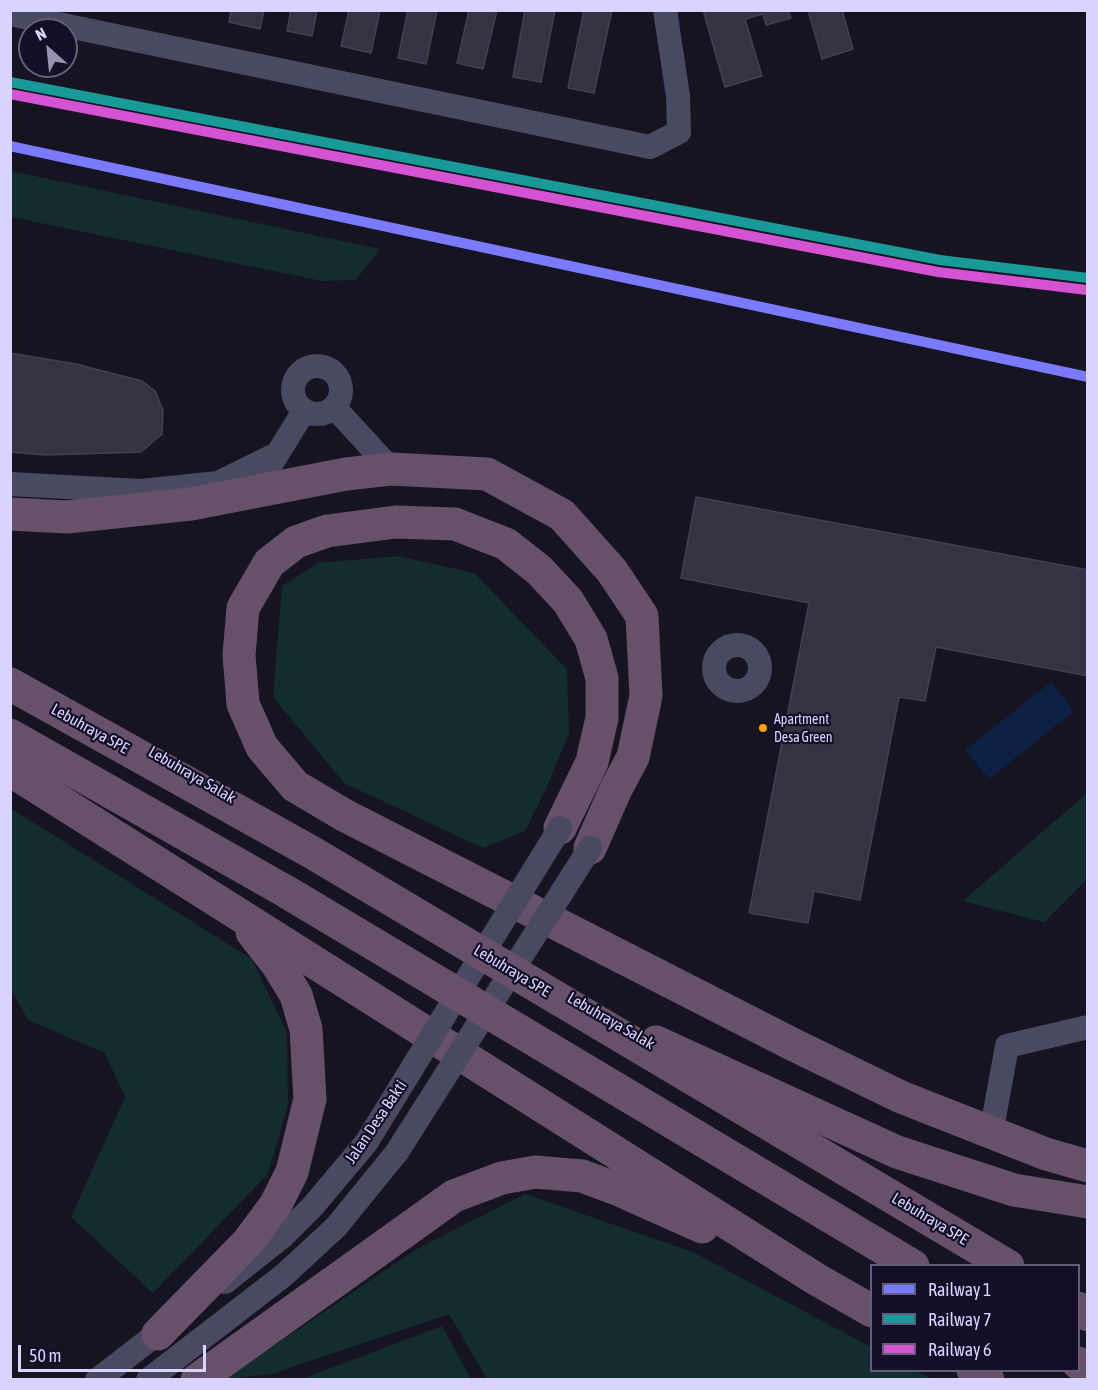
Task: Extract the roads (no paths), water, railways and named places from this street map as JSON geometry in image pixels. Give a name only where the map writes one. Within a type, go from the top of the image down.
[{"type":"highway","points":[[10,514],[67,517],[191,504],[346,474],[391,469],[487,474],[562,515],[612,571],[642,616],[646,696],[633,757],[590,848]]},
{"type":"highway","points":[[560,828],[592,762],[602,718],[602,678],[591,639],[568,601],[538,570],[506,544],[455,524],[396,522],[327,531],[296,542],[269,563],[243,608],[239,655],[243,704],[262,747],[294,786],[344,816],[792,1044],[902,1097],[1046,1155],[1088,1166]]},
{"type":"highway","name":"Lebuhraya Salak","points":[[10,669],[1003,1249],[1022,1264]]},
{"type":"highway","name":"Lebuhraya SPE","points":[[10,684],[313,853],[1005,1264]]},
{"type":"highway","points":[[10,735],[285,891],[910,1264]]},
{"type":"highway","points":[[10,770],[816,1279],[870,1310]]},
{"type":"highway","points":[[158,1334],[248,1242],[276,1204],[292,1172],[310,1099],[306,1029],[296,995],[277,963],[231,910]]},
{"type":"highway","points":[[569,997],[669,1049],[897,1152],[1014,1190],[1088,1202]]},
{"type":"highway","points":[[197,1380],[454,1196],[502,1178],[535,1172],[582,1176],[617,1189],[816,1279]]},
{"type":"highway","points":[[975,1372],[988,1380]]},
{"type":"street","points":[[10,14],[650,147],[679,132],[678,96],[665,10]]},
{"type":"street","points":[[317,365],[332,371],[341,384],[339,401],[334,407],[320,415],[304,411],[294,400],[293,384],[302,371],[317,365]]},
{"type":"street","points":[[334,407],[391,469]]},
{"type":"street","points":[[255,492],[304,411]]},
{"type":"street","points":[[10,484],[141,491],[218,483],[277,454]]},
{"type":"street","name":"Jalan Desa Bakti","points":[[97,1380],[283,1236],[313,1206],[366,1143],[560,828]]},
{"type":"street","name":"Jalan Desa Bakti","points":[[148,1380],[284,1275],[336,1227],[398,1152],[590,848]]},
{"type":"street","points":[[991,1134],[1007,1046],[1088,1027]]},
{"type":"water","points":[[1051,682],[1074,711],[989,779],[965,750]]},
{"type":"rail line","name":"7","points":[[10,82],[940,260],[1088,278]]},
{"type":"rail line","name":"6","points":[[10,94],[938,272],[1087,290]]},
{"type":"rail line","name":"1","points":[[10,146],[1088,377]]},
{"type":"place","name":"Apartment Desa Green","points":[[763,728]]}]
